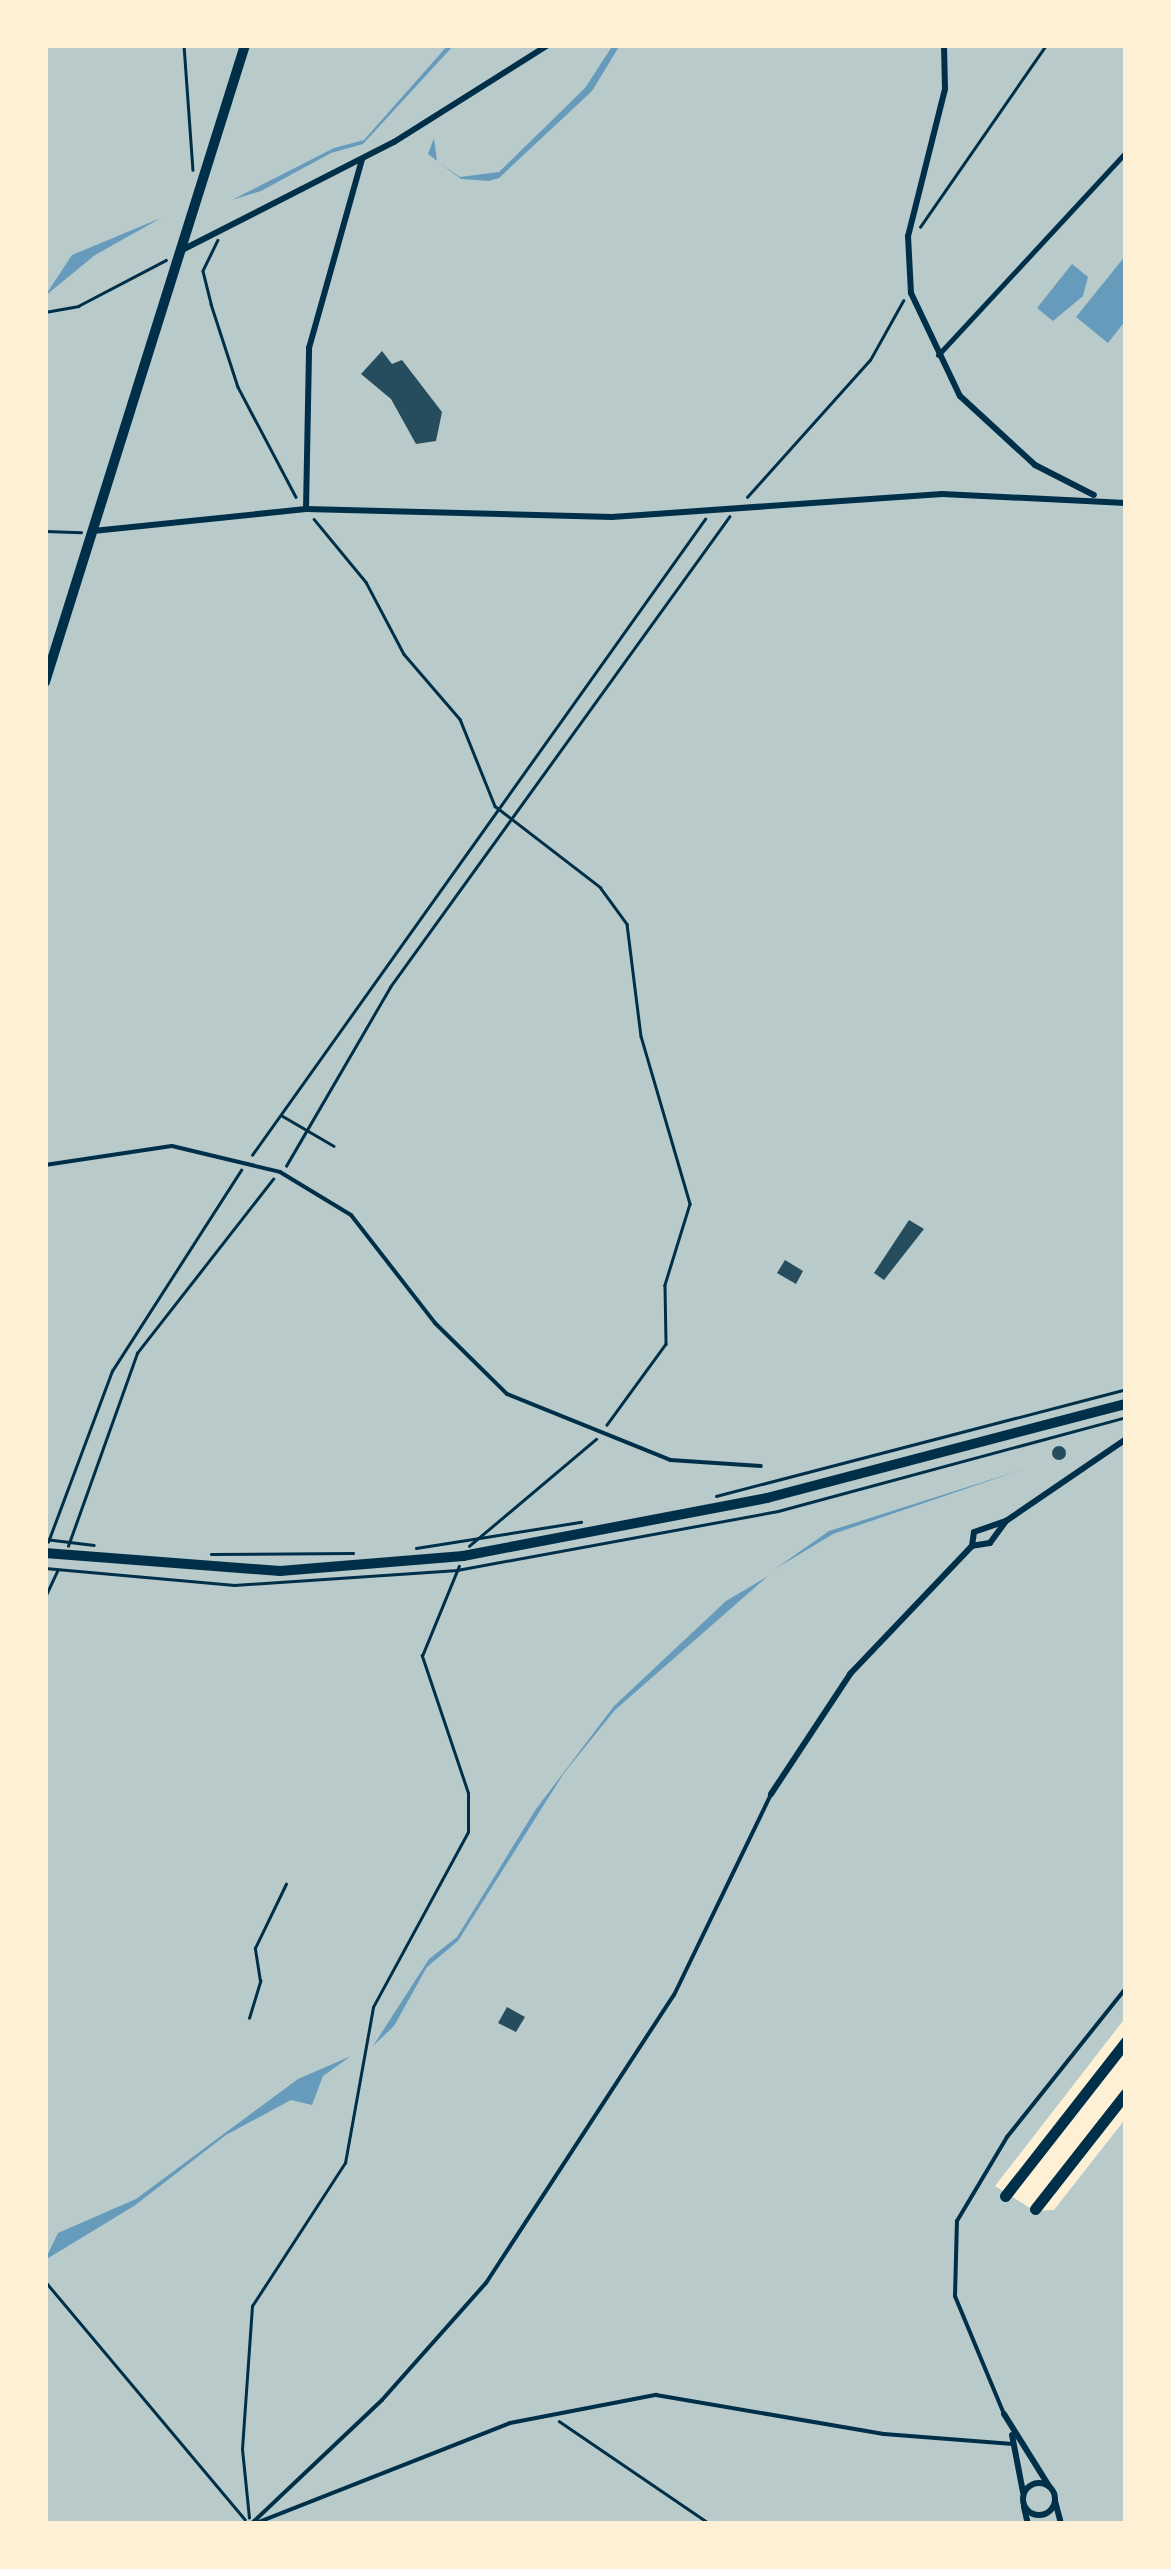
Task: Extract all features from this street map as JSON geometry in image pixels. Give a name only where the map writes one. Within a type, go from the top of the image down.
[{"type":"highway","points":[[1005,2196],[1126,2041]]},
{"type":"highway","points":[[1035,2209],[1126,2093]]},
{"type":"main road","points":[[45,682],[246,45]]},
{"type":"main road","points":[[45,1552],[280,1571],[463,1556],[777,1496],[1125,1405]]},
{"type":"street","points":[[181,250],[220,226],[362,158],[548,45]]},
{"type":"street","points":[[944,45],[946,89],[908,236],[911,293],[960,396],[1002,438],[1052,476],[1126,503]]},
{"type":"street","points":[[938,356],[1126,152]]},
{"type":"street","points":[[306,509],[309,348],[362,158]]},
{"type":"street","points":[[93,531],[306,509],[526,517],[942,494],[1105,498]]},
{"type":"street","points":[[972,1546],[974,1532],[1006,1521],[1126,1439]]},
{"type":"street","points":[[772,1794],[880,1636],[972,1546],[990,1543],[1006,1521]]},
{"type":"street","points":[[1004,2414],[1050,2487],[1061,2524]]},
{"type":"street","points":[[1011,2429],[1028,2524]]},
{"type":"street","points":[[1023,2495],[1034,2484],[1050,2487]]},
{"type":"street","points":[[1024,2506],[1042,2515],[1055,2501]]},
{"type":"lane","points":[[45,1165],[172,1146],[249,1159],[280,1172],[351,1215],[484,1376],[599,1436],[670,1460],[760,1466]]},
{"type":"lane","points":[[251,2524],[382,2400],[486,2282],[665,2011],[772,1794]]},
{"type":"lane","points":[[1004,2414],[955,2296],[956,2221],[1006,2137],[1126,1988]]},
{"type":"lane","points":[[251,2524],[539,2415],[669,2395],[884,2434],[1014,2444]]},
{"type":"path","points":[[184,45],[186,138],[201,185]]},
{"type":"path","points":[[918,230],[1046,45]]},
{"type":"path","points":[[220,226],[204,271],[211,304],[238,387],[306,509],[460,719],[495,806],[621,910],[642,1036],[688,1182],[688,1222],[665,1285],[666,1344],[599,1436],[471,1541],[422,1656],[468,1793],[468,1832],[436,1902],[386,1970],[361,2050],[346,2164],[252,2306],[242,2448],[251,2524]]},
{"type":"path","points":[[45,312],[78,306],[181,250]]},
{"type":"path","points":[[744,500],[870,360],[911,293]]},
{"type":"path","points":[[45,1552],[112,1371],[249,1159],[495,806],[711,509]]},
{"type":"path","points":[[69,1542],[137,1353],[312,1128],[390,988],[732,514]]},
{"type":"path","points":[[45,531],[93,531]]},
{"type":"path","points":[[281,1115],[312,1128],[334,1146]]},
{"type":"path","points":[[710,1497],[1126,1388]]},
{"type":"path","points":[[1000,1454],[1126,1417]]},
{"type":"path","points":[[396,1551],[602,1518]]},
{"type":"path","points":[[47,1539],[104,1546]]},
{"type":"path","points":[[194,1554],[361,1553]]},
{"type":"path","points":[[45,1597],[60,1563]]},
{"type":"path","points":[[45,1568],[58,1570]]},
{"type":"path","points":[[249,2018],[260,1980],[255,1948],[286,1884]]},
{"type":"path","points":[[45,2281],[251,2524]]},
{"type":"path","points":[[539,2415],[614,2450],[710,2524]]},
{"type":"shaded area","points":[[45,45],[1126,45],[1126,2017],[995,2186],[1035,2211],[1054,2210],[1126,2118],[1126,2524],[45,2524]]},
{"type":"water","points":[[448,45],[454,45],[363,144],[331,153],[261,191],[232,200],[334,148],[364,140]]},
{"type":"water","points":[[613,45],[620,45],[592,91],[499,178],[461,179],[440,163],[460,177],[499,172],[585,88]]},
{"type":"water","points":[[434,138],[437,161],[428,154]]},
{"type":"water","points":[[161,218],[95,255],[45,296],[72,255]]},
{"type":"water","points":[[1126,255],[1126,320],[1108,343],[1076,317]]},
{"type":"water","points":[[1072,264],[1088,277],[1083,296],[1053,321],[1037,308]]},
{"type":"water","points":[[1024,1469],[833,1534],[775,1569],[829,1531]]},
{"type":"water","points":[[768,1576],[615,1710],[564,1773],[458,1941],[427,1967],[394,2026],[373,2046],[429,1959],[457,1937],[536,1809],[614,1706],[726,1601]]},
{"type":"water","points":[[351,2056],[323,2076],[312,2105],[291,2100],[226,2135],[134,2206],[45,2260],[58,2233],[136,2199],[298,2079]]},
{"type":"building","points":[[382,351],[392,364],[402,360],[442,412],[436,441],[416,444],[391,399],[361,374]]},
{"type":"building","points":[[909,1220],[924,1229],[884,1280],[874,1273]]},
{"type":"building","points":[[785,1260],[803,1271],[796,1284],[777,1273]]},
{"type":"building","points":[[1059,1446],[1066,1453],[1059,1460],[1052,1453]]},
{"type":"building","points":[[507,2007],[525,2017],[516,2032],[498,2023]]}]
